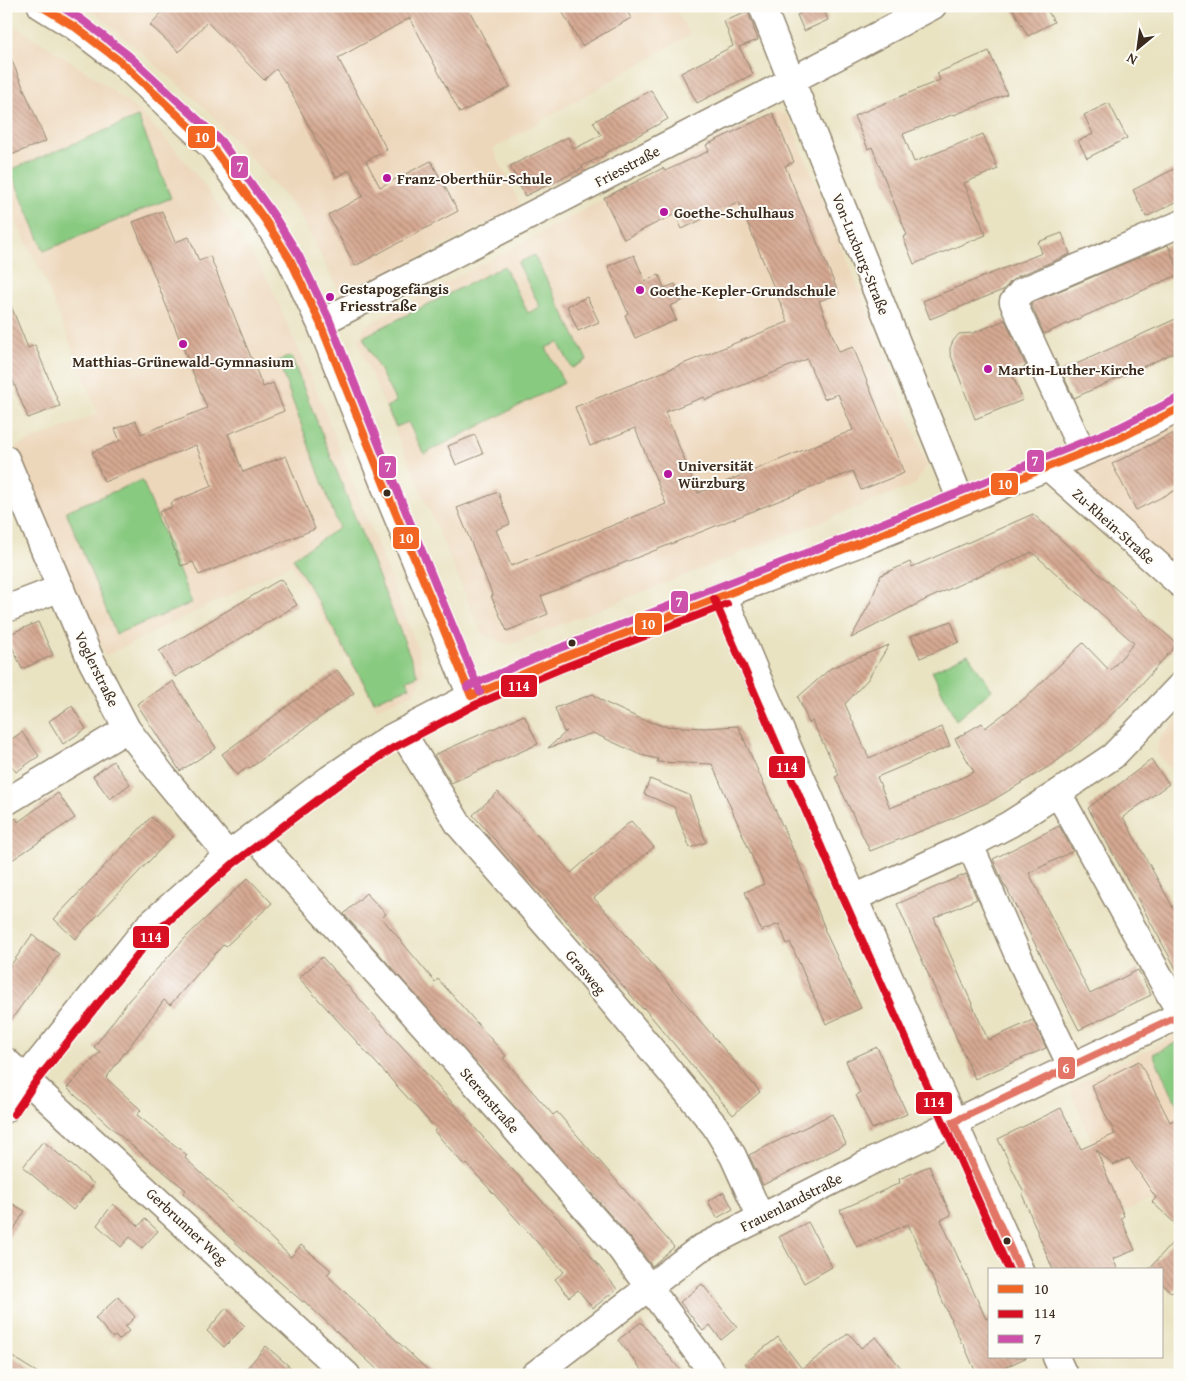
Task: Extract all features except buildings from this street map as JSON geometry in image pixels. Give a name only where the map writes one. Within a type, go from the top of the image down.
[{"type":"street","points":[[40,6],[75,27],[121,62],[147,84],[213,148],[265,220],[290,259],[320,323],[471,696]]},
{"type":"street","name":"Von-Luxburg-Straße","points":[[762,6],[961,501]]},
{"type":"street","name":"Friesstraße","points":[[320,323],[792,82],[933,6]]},
{"type":"street","points":[[1083,453],[1013,302],[1022,291],[1180,225]]},
{"type":"street","points":[[6,1109],[26,1078],[148,926],[228,855],[328,779],[388,739],[471,696],[556,660],[852,546],[1083,453],[1122,437],[1180,408]]},
{"type":"street","name":"Voglerstraße","points":[[6,459],[89,656],[127,729],[228,855]]},
{"type":"street","name":"Zu-Rhein-Straße","points":[[1048,467],[1180,584]]},
{"type":"street","points":[[6,608],[61,588]]},
{"type":"street","points":[[723,595],[854,898],[1019,1268]]},
{"type":"street","points":[[854,898],[970,845],[1010,824],[1058,793],[1113,756],[1180,686]]},
{"type":"street","points":[[6,802],[127,729]]},
{"type":"street","name":"Grasweg","points":[[402,732],[459,825],[588,973],[715,1126],[733,1156],[761,1218]]},
{"type":"street","name":"Frauenlandstraße","points":[[534,1375],[699,1249],[864,1165],[1180,1014],[1058,793]]},
{"type":"street","name":"Sterenstraße","points":[[254,836],[619,1247],[714,1375]]},
{"type":"street","points":[[970,845],[1017,953],[1071,1066]]},
{"type":"street","name":"Gerbrunner Weg","points":[[6,1061],[347,1375]]},
{"type":"street","points":[[1056,1358],[1064,1375]]},
{"type":"shaded area","name":"Franz-Oberthür-Schule","points":[[83,6],[674,6],[690,35],[493,149],[521,206],[342,297],[297,210],[206,109],[98,15]]},
{"type":"shaded area","name":"Matthias-Grünewald-Gymnasium","points":[[6,20],[96,78],[141,113],[201,181],[269,282],[323,406],[417,646],[423,672],[414,693],[377,709],[291,564],[105,656],[55,550],[15,447],[98,414],[42,273],[6,202]]},
{"type":"shaded area","points":[[779,112],[788,116],[858,286],[927,465],[916,484],[509,645],[482,634],[358,343],[365,326],[706,145],[773,113]]},
{"type":"shaded area","points":[[1180,405],[1180,582],[1048,465]]},
{"type":"shaded area","points":[[1180,716],[1180,782],[1157,753],[1158,741]]},
{"type":"shaded area","points":[[1180,1034],[1180,1173],[1156,1198],[1123,1212],[1069,1088]]},
{"type":"green space","points":[[138,117],[171,198],[44,251],[10,170]]},
{"type":"green space","points":[[534,255],[587,360],[572,368],[558,342],[546,348],[564,383],[424,454],[408,422],[396,427],[386,407],[396,402],[363,337],[504,266],[528,313],[540,307],[518,263]]},
{"type":"green space","points":[[291,356],[418,676],[407,680],[410,687],[374,701],[293,558],[339,528],[278,361]]},
{"type":"green space","points":[[142,480],[192,603],[116,634],[66,511]]},
{"type":"green space","points":[[968,654],[992,690],[956,720],[932,671]]},
{"type":"green space","points":[[1180,1041],[1180,1111],[1153,1054]]},
{"type":"transit line","name":"10","points":[[41,6],[75,27],[121,62],[213,148],[265,220],[290,259],[320,323],[471,696]]},
{"type":"transit line","name":"7","points":[[60,6],[81,19],[128,55],[221,141],[273,214],[298,254],[329,319],[480,692]]},
{"type":"transit line","name":"7","points":[[467,687],[552,651],[848,537],[1118,428],[1176,399]]},
{"type":"transit line","name":"10","points":[[471,696],[556,660],[852,546],[1122,437],[1180,408]]},
{"type":"transit line","name":"114","points":[[714,599],[845,902],[1008,1268]]},
{"type":"transit line","name":"114","points":[[14,1114],[34,1084],[155,933],[234,863],[335,787],[393,748],[475,705],[560,669],[727,604]]},
{"type":"transit line","name":"6","points":[[953,1122],[1180,1015]]},
{"type":"transit line","name":"6","points":[[953,1122],[1019,1268]]},
{"type":"place","name":"Franz-Oberthür-Schule","points":[[387,178]]},
{"type":"place","name":"Goethe-Schulhaus","points":[[664,212]]},
{"type":"place","name":"Goethe-Kepler-Grundschule","points":[[640,290]]},
{"type":"place","name":"Gestapogefängis Friesstraße","points":[[330,297]]},
{"type":"place","name":"Matthias-Grünewald-Gymnasium","points":[[183,344]]},
{"type":"place","name":"Martin-Luther-Kirche","points":[[988,369]]},
{"type":"place","name":"Universität Würzburg","points":[[668,474]]}]
